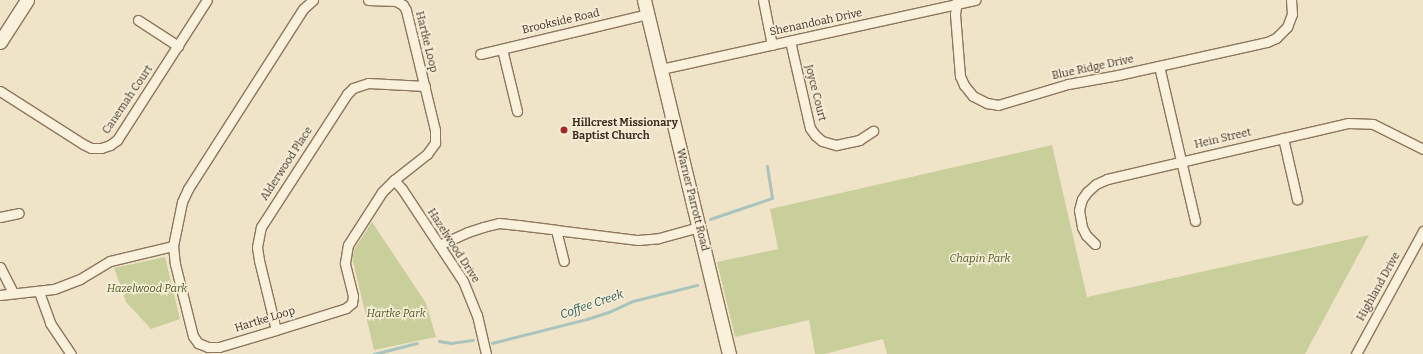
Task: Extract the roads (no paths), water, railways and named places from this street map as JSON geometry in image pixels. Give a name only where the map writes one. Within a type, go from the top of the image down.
[{"type":"main road","points":[[0,42],[27,0]]},
{"type":"main road","name":"Warner Parrott Road","points":[[644,0],[730,354]]},
{"type":"street","name":"Canemah Court","points":[[0,91],[82,144],[92,148],[102,148],[117,140],[207,0]]},
{"type":"street","name":"Hartke Loop","points":[[313,0],[303,9],[188,189],[178,215],[173,246],[180,291],[191,332],[198,343],[208,347],[219,347],[276,330],[346,308],[352,303],[353,296],[345,263],[348,246],[374,204],[394,180],[427,154],[435,143],[435,130],[406,10],[403,5],[396,2],[368,0]]},
{"type":"street","points":[[763,0],[772,45]]},
{"type":"street","name":"Shenandoah Drive","points":[[661,70],[957,2],[976,0]]},
{"type":"street","name":"Blue Ridge Drive","points":[[957,2],[958,66],[960,76],[964,85],[973,96],[987,103],[998,105],[1068,84],[1118,76],[1267,42],[1276,38],[1283,32],[1290,21],[1293,8],[1291,0]]},
{"type":"street","name":"Brookside Road","points":[[480,54],[648,14]]},
{"type":"street","points":[[138,20],[178,46]]},
{"type":"street","name":"Joyce Court","points":[[790,41],[810,128],[815,135],[822,141],[836,145],[859,140],[873,131]]},
{"type":"street","points":[[502,49],[517,111]]},
{"type":"street","points":[[1159,66],[1195,221]]},
{"type":"street","name":"Alderwood Place","points":[[276,330],[257,247],[261,227],[347,94],[361,85],[368,83],[425,86]]},
{"type":"street","name":"Hein Street","points":[[1095,244],[1086,235],[1080,221],[1079,210],[1082,199],[1087,192],[1096,184],[1107,179],[1348,123],[1361,122],[1384,128],[1423,149]]},
{"type":"street","points":[[1283,138],[1297,198]]},
{"type":"street","name":"Hazelwood Drive","points":[[394,180],[439,245],[470,295],[486,354]]},
{"type":"street","points":[[0,217],[19,213]]},
{"type":"street","points":[[439,245],[468,232],[499,223],[638,240],[659,238],[699,228]]},
{"type":"street","points":[[556,230],[564,261]]},
{"type":"street","name":"Highland Drive","points":[[1356,354],[1423,231]]},
{"type":"street","points":[[0,295],[39,292],[70,283],[110,261],[173,246]]},
{"type":"street","points":[[0,267],[13,293]]},
{"type":"street","points":[[39,292],[50,323],[71,354]]},
{"type":"waterway","name":"Coffee Creek","points":[[710,219],[772,198],[767,166]]},
{"type":"waterway","name":"Coffee Creek","points":[[492,343],[587,319],[609,312],[633,301],[697,285]]},
{"type":"waterway","name":"Coffee Creek","points":[[439,341],[451,343],[473,340]]},
{"type":"waterway","name":"Coffee Creek","points":[[374,354],[417,343]]},
{"type":"place","name":"Hillcrest Missionary Baptist Church","points":[[564,130]]},
{"type":"park label","name":"Chapin Park","points":[[980,259]]},
{"type":"park label","name":"Hazelwood Park","points":[[147,289]]},
{"type":"park label","name":"Hartke Park","points":[[396,314]]}]
